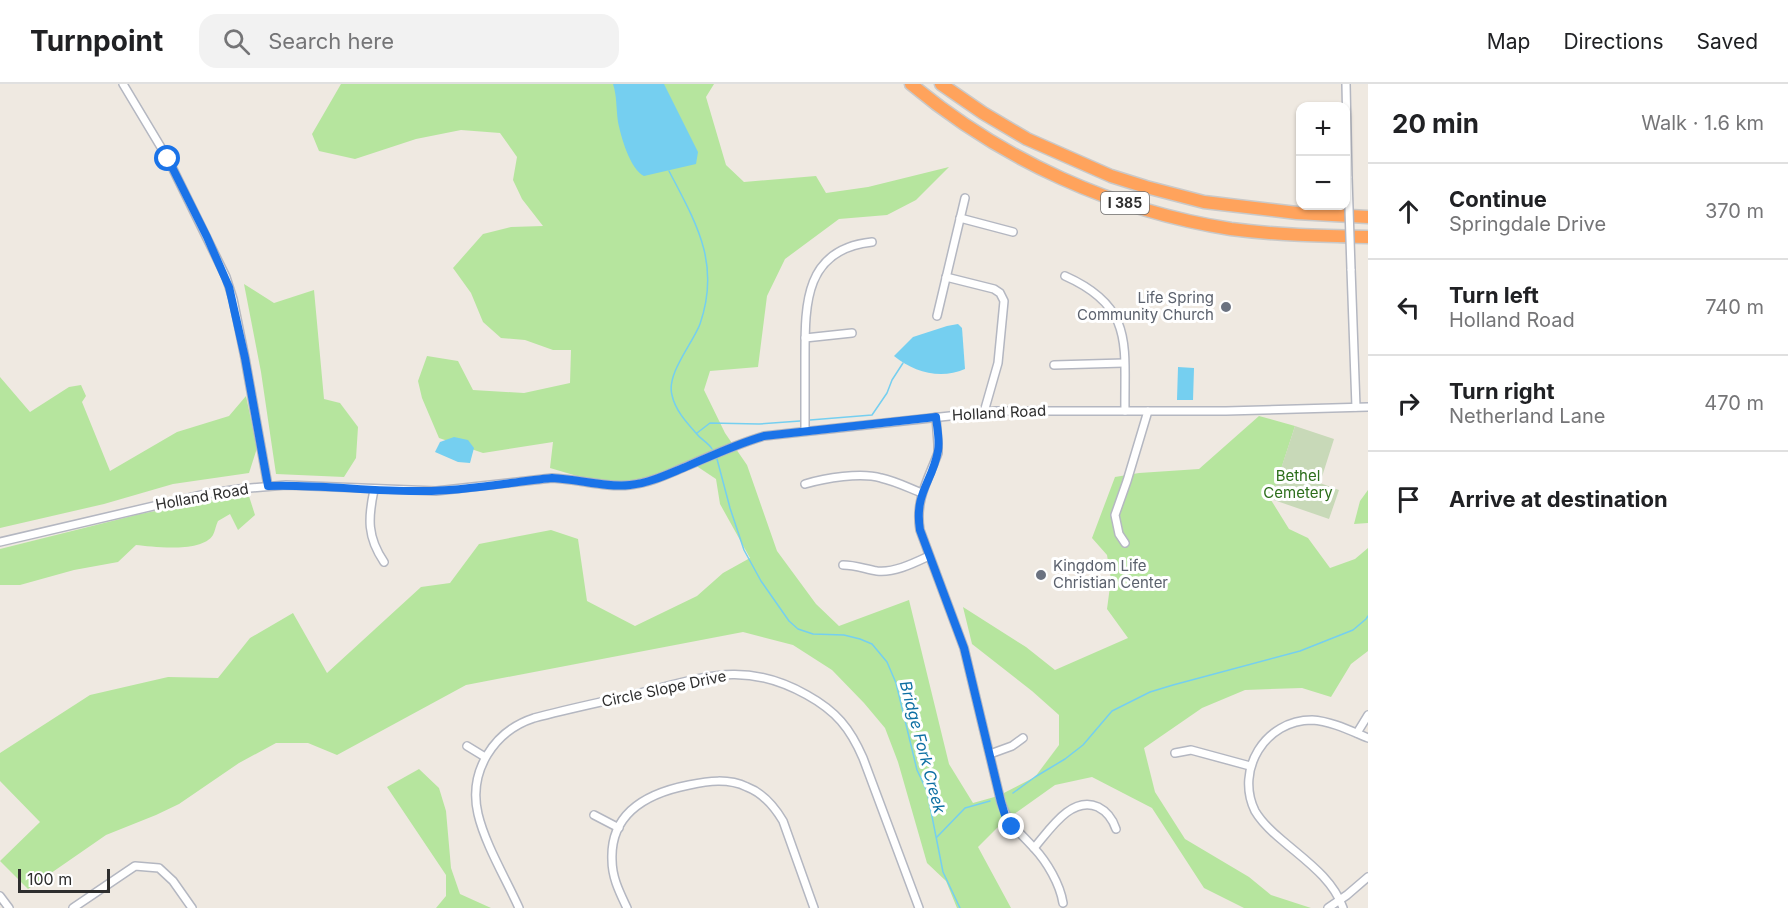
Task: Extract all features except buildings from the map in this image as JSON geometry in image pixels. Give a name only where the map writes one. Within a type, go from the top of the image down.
[{"type":"highway","name":"I 385","points":[[911,84],[983,137],[1019,158],[1077,185],[1129,204],[1168,216],[1231,228],[1288,235],[1368,237]]},
{"type":"highway","name":"I 385","points":[[941,84],[983,113],[1027,139],[1112,176],[1146,187],[1204,202],[1297,213],[1368,217]]},
{"type":"street","points":[[123,84],[168,159],[226,277],[243,348],[268,486]]},
{"type":"street","points":[[1346,84],[1356,407]]},
{"type":"street","points":[[937,316],[965,198]]},
{"type":"street","points":[[960,218],[1013,232]]},
{"type":"street","points":[[805,431],[805,313],[812,284],[819,271],[829,260],[842,251],[859,244],[872,242]]},
{"type":"street","points":[[1065,276],[1093,291],[1111,309],[1122,333],[1125,411]]},
{"type":"street","points":[[946,278],[994,289],[1000,293],[1004,301],[998,363],[984,412]]},
{"type":"street","points":[[805,338],[852,333]]},
{"type":"street","points":[[1054,365],[1124,363]]},
{"type":"street","name":"Holland Road","points":[[0,542],[205,494],[268,486],[436,491],[552,478],[571,478],[608,485],[630,485],[660,477],[747,441],[777,434],[984,412],[1226,411],[1368,407]]},
{"type":"street","points":[[1125,543],[1119,534],[1115,515],[1148,411]]},
{"type":"street","points":[[936,417],[938,453],[922,493],[918,517],[920,530],[964,648],[1005,815],[1012,827],[1042,858],[1058,886],[1063,903]]},
{"type":"street","points":[[805,484],[870,476],[922,493]]},
{"type":"street","points":[[374,490],[369,516],[370,532],[384,562]]},
{"type":"street","points":[[843,564],[886,571],[929,556]]},
{"type":"street","name":"Circle Slope Drive","points":[[519,908],[477,811],[476,790],[480,770],[485,757],[495,743],[516,725],[534,718],[703,677],[742,674],[759,675],[792,687],[839,718],[852,734],[919,908]]},
{"type":"street","points":[[1357,733],[1368,715]]},
{"type":"street","points":[[1343,908],[1340,900],[1319,873],[1258,817],[1249,791],[1250,766],[1264,741],[1277,730],[1292,723],[1306,720],[1321,721],[1368,738]]},
{"type":"street","points":[[990,754],[1012,746],[1023,738]]},
{"type":"street","points":[[467,746],[485,757]]},
{"type":"street","points":[[1175,753],[1191,750],[1250,766]]},
{"type":"street","points":[[627,908],[615,881],[612,862],[614,842],[619,828],[630,812],[641,802],[662,791],[716,781],[746,786],[764,797],[778,813],[783,821],[814,908]]},
{"type":"street","points":[[1034,848],[1060,819],[1071,809],[1081,805],[1097,806],[1106,812],[1116,829]]},
{"type":"street","points":[[594,815],[619,828]]},
{"type":"street","points":[[73,908],[135,866],[159,868],[173,881],[192,908]]},
{"type":"street","points":[[1328,908],[1368,877]]},
{"type":"street","points":[[0,896],[9,908]]},
{"type":"green space","points":[[341,84],[714,84],[706,97],[726,165],[744,182],[816,176],[826,193],[868,187],[949,167],[916,200],[887,215],[839,219],[785,259],[767,296],[758,367],[710,371],[704,390],[725,433],[747,465],[777,551],[816,604],[839,626],[909,600],[949,764],[973,803],[998,796],[1035,777],[1059,745],[1059,715],[972,644],[963,607],[1026,647],[1055,670],[1128,638],[1107,609],[1111,579],[1107,555],[1092,538],[1115,477],[1199,469],[1259,416],[1295,426],[1271,500],[1289,529],[1308,538],[1330,568],[1355,559],[1368,548],[1368,651],[1351,664],[1331,697],[1302,688],[1245,690],[1202,708],[1144,748],[1155,792],[1185,839],[1249,877],[1271,895],[1311,908],[1244,908],[1204,888],[1152,808],[1092,777],[1055,785],[1003,822],[978,847],[1011,908],[957,908],[946,881],[927,863],[898,762],[885,728],[832,670],[793,645],[743,632],[466,685],[337,755],[308,743],[276,743],[239,763],[179,804],[106,835],[28,889],[0,861],[40,822],[0,781],[0,753],[90,695],[168,677],[218,678],[250,638],[293,613],[327,673],[421,587],[450,583],[479,544],[551,530],[578,539],[587,601],[635,626],[697,596],[723,573],[750,558],[720,504],[716,479],[695,465],[648,484],[594,481],[550,468],[553,442],[483,453],[439,438],[422,398],[418,381],[427,356],[458,361],[473,390],[524,393],[570,383],[571,350],[553,350],[525,340],[501,338],[483,322],[471,293],[453,268],[483,234],[511,227],[543,226],[522,199],[513,180],[517,157],[500,133],[461,130],[416,139],[355,159],[319,151],[312,134]]},
{"type":"green space","points":[[244,284],[274,303],[314,290],[324,399],[340,403],[358,427],[356,458],[344,477],[276,474],[261,372]]},
{"type":"green space","points":[[0,377],[30,412],[69,387],[81,385],[86,396],[82,402],[110,471],[177,432],[229,416],[246,396],[257,448],[249,473],[173,484],[104,504],[0,528]]},
{"type":"green space","name":"Bethel Cemetery","points":[[1295,426],[1334,439],[1320,483],[1339,490],[1329,519],[1271,499]]},
{"type":"green space","points":[[1368,490],[1368,523],[1354,524],[1360,501]]},
{"type":"green space","points":[[248,493],[255,515],[238,530],[230,514],[218,521],[213,535],[207,541],[199,544],[177,548],[136,545],[118,562],[74,570],[20,585],[0,585],[0,549],[140,514]]},
{"type":"green space","points":[[419,769],[439,788],[446,811],[451,868],[460,894],[491,908],[436,908],[446,896],[446,875],[387,787]]},
{"type":"water","points":[[613,84],[664,84],[698,152],[696,164],[644,176],[639,172],[630,160],[621,136]]},
{"type":"water","points":[[958,324],[962,328],[965,369],[946,374],[928,373],[894,356],[913,337]]},
{"type":"water","points":[[1178,367],[1194,368],[1193,400],[1177,400]]},
{"type":"water","points":[[454,437],[468,440],[474,448],[470,463],[458,462],[435,452],[440,442]]},
{"type":"waterway","name":"Bridge Fork Creek","points":[[669,171],[696,226],[707,262],[708,282],[700,324],[676,368],[671,387],[672,395],[682,416],[712,449]]},
{"type":"waterway","points":[[810,420],[872,415],[903,363]]},
{"type":"waterway","points":[[697,433],[710,423],[759,424],[800,421]]},
{"type":"waterway","name":"Bridge Fork Creek","points":[[717,459],[744,550],[761,581],[789,621],[798,629],[813,634],[844,635],[872,644],[887,662],[896,683],[917,770],[927,791],[943,872],[960,908]]},
{"type":"waterway","points":[[1013,793],[1083,745],[1112,711],[1150,692],[1300,651],[1353,630],[1368,616]]},
{"type":"waterway","points":[[937,837],[965,808],[990,801]]},
{"type":"place","name":"Life Spring Community Church","points":[[1226,307]]},
{"type":"place","name":"Kingdom Life Christian Center","points":[[1041,575]]},
{"type":"route","points":[[168,159],[226,277],[233,299],[268,486],[436,491],[552,478],[571,478],[608,485],[630,485],[647,482],[764,436],[936,417],[938,453],[919,505],[920,530],[964,648],[1001,802],[1012,827]]}]
